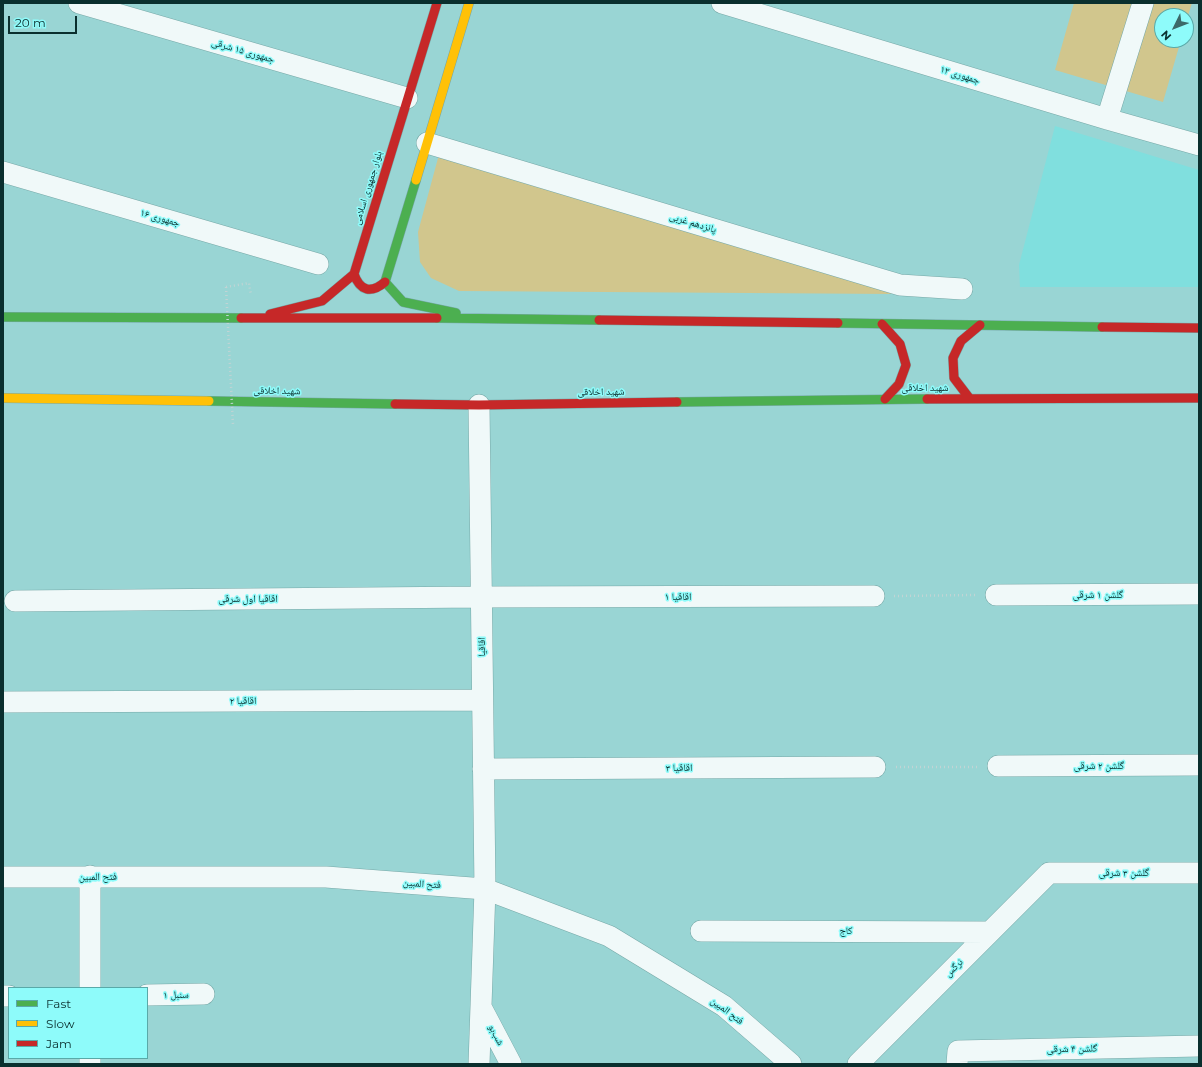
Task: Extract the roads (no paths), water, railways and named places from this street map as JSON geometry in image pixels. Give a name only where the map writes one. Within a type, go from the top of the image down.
[{"type":"main road","name":"بلوار جمهوری اسلامی","points":[[354,274],[437,3]]},
{"type":"main road","points":[[354,274],[355,281],[366,290],[373,290],[380,287],[385,282],[469,3]]},
{"type":"main road","points":[[255,317],[322,301],[354,274]]},
{"type":"main road","points":[[385,282],[403,302],[476,318]]},
{"type":"main road","points":[[3,317],[476,318],[1199,328]]},
{"type":"main road","points":[[882,324],[900,344],[906,365],[899,384],[885,399]]},
{"type":"main road","points":[[970,399],[954,378],[953,358],[961,341],[980,325]]},
{"type":"main road","name":"شهید اخلاقی","points":[[3,398],[479,405],[885,399],[1199,398]]},
{"type":"street","name":"جمهوری ۱۵ شرقی","points":[[79,3],[407,98]]},
{"type":"street","name":"جمهوری ۱۳","points":[[722,3],[1107,120],[1199,145]]},
{"type":"street","points":[[1107,120],[1143,3]]},
{"type":"street","name":"پانزدهم غربی","points":[[427,143],[900,285],[962,289]]},
{"type":"street","name":"جمهوری ۱۶","points":[[3,172],[318,264]]},
{"type":"street","name":"اقاقیا","points":[[479,405],[485,889],[479,1064]]},
{"type":"street","name":"گلشن ۱ شرقی","points":[[996,595],[1199,594]]},
{"type":"street","name":"اقاقیا ۱","points":[[481,597],[874,596]]},
{"type":"street","name":"اقاقیا اول شرقی","points":[[15,601],[481,597]]},
{"type":"street","name":"اقاقیا ۲","points":[[3,702],[482,700]]},
{"type":"street","name":"گلشن ۲ شرقی","points":[[998,766],[1199,765]]},
{"type":"street","name":"اقاقیا ۳","points":[[483,770],[876,767]]},
{"type":"street","name":"گلشن ۳ شرقی","points":[[1050,873],[1199,873]]},
{"type":"street","name":"نرگس","points":[[858,1064],[1050,873]]},
{"type":"street","name":"فتح المبین","points":[[3,876],[326,877],[485,889],[609,936],[724,1006],[791,1064]]},
{"type":"street","points":[[90,876],[90,987]]},
{"type":"street","name":"کاج","points":[[701,931],[990,932]]},
{"type":"street","name":"سنبل ۱","points":[[148,995],[204,994]]},
{"type":"street","name":"شب‌بو","points":[[481,1006],[511,1064]]},
{"type":"street","name":"گلشن ۴ شرقی","points":[[957,1064],[958,1051],[1199,1046]]}]
